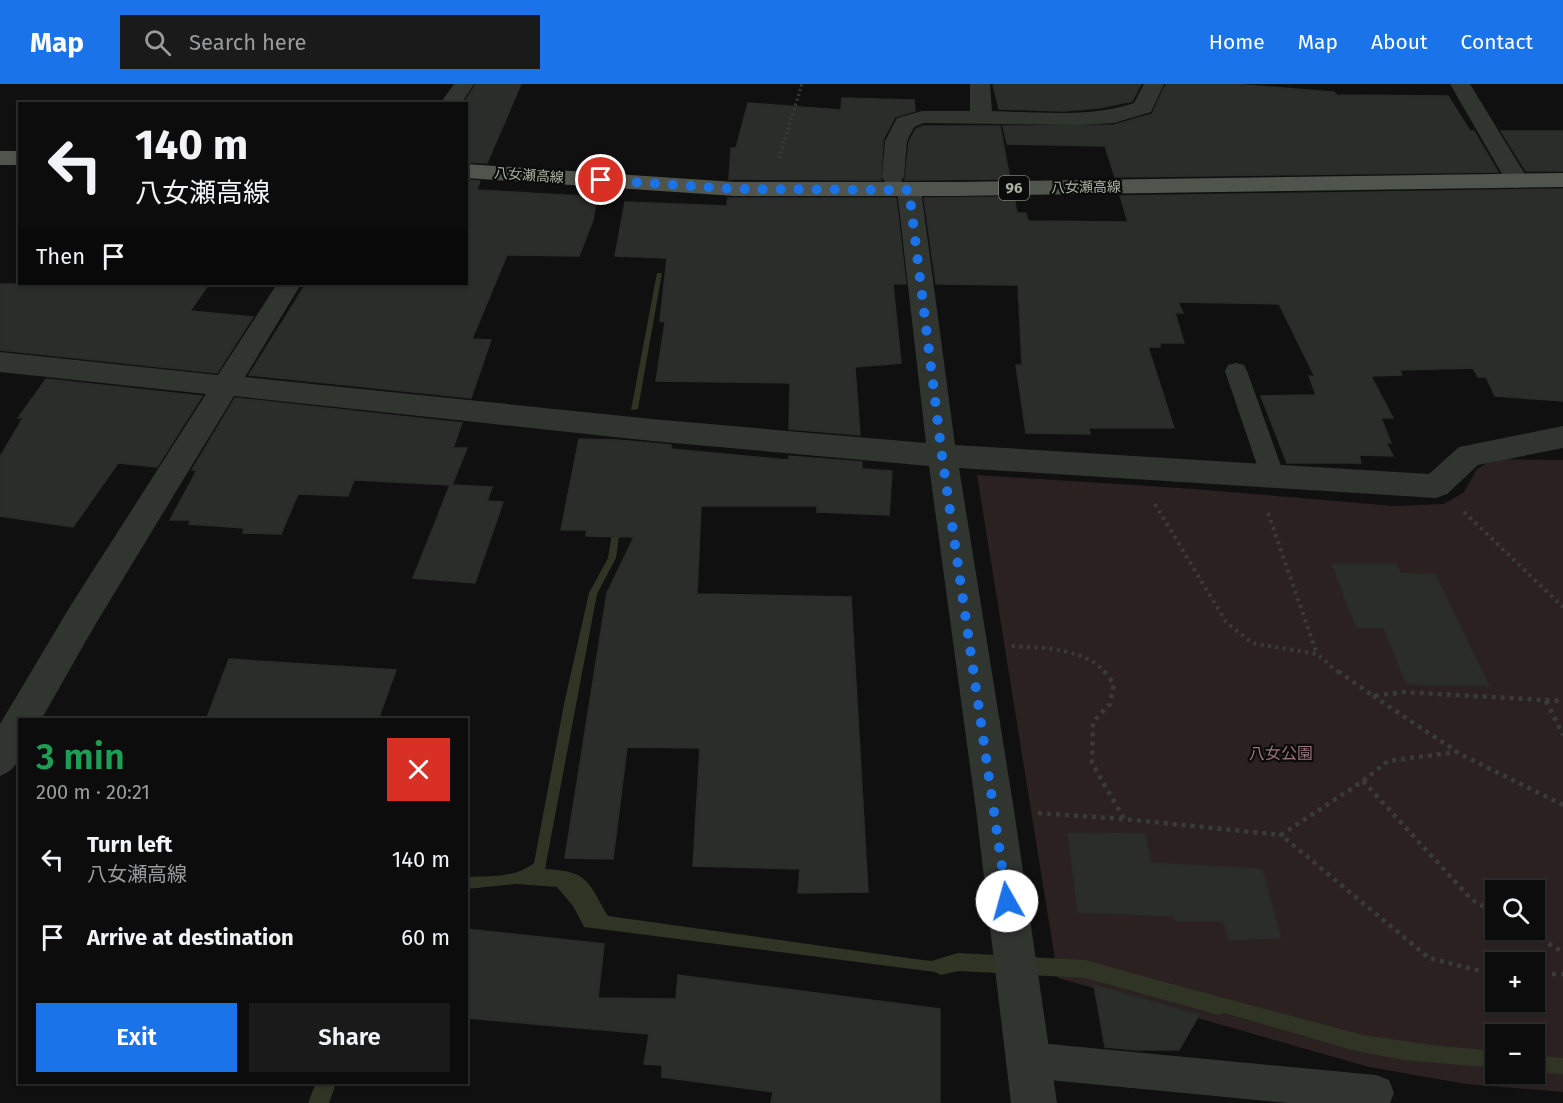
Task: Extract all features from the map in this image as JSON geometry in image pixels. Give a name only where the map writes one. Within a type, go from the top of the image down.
[{"type":"main road","points":[[0,158],[18,158]]},
{"type":"main road","name":"八女瀬高線","points":[[468,171],[735,189],[901,184],[1563,180]]},
{"type":"street","points":[[451,102],[464,84]]},
{"type":"street","points":[[980,84],[981,116]]},
{"type":"street","points":[[1034,1103],[996,810],[896,141],[905,123],[922,117],[1079,119],[1114,117],[1143,107],[1154,84]]},
{"type":"street","points":[[1460,84],[1517,181]]},
{"type":"street","points":[[23,718],[83,615],[289,285]]},
{"type":"street","points":[[269,316],[298,318]]},
{"type":"street","points":[[0,362],[652,430],[942,456],[1436,486],[1469,455],[1563,437]]},
{"type":"street","points":[[0,758],[18,727]]},
{"type":"lane","points":[[1236,372],[1273,477]]},
{"type":"lane","points":[[1028,1060],[1376,1093]]},
{"type":"path","points":[[778,163],[802,84]]},
{"type":"path","points":[[1436,486],[1563,607]]},
{"type":"path","points":[[1165,503],[1153,502],[1226,622],[1252,643],[1317,654],[1353,684],[1456,752],[1563,805]]},
{"type":"path","points":[[1267,511],[1317,654]]},
{"type":"path","points":[[1005,646],[1039,648],[1070,654],[1096,663],[1114,684],[1110,704],[1093,722],[1092,763],[1124,819]]},
{"type":"path","points":[[1372,696],[1404,693],[1563,701]]},
{"type":"path","points":[[1546,701],[1563,735]]},
{"type":"path","points":[[1281,835],[1363,781],[1388,761],[1456,752]]},
{"type":"path","points":[[1363,781],[1472,900],[1485,907]]},
{"type":"path","points":[[996,810],[1124,819],[1281,835],[1429,958],[1485,972]]},
{"type":"path","points":[[1542,940],[1563,952]]},
{"type":"path","points":[[1545,974],[1563,974]]},
{"type":"green space","name":"八女公園","points":[[1494,459],[1563,460],[1563,1092],[1466,1084],[1369,1067],[1058,978],[977,475],[1195,489],[1394,506],[1444,504],[1464,492],[1477,469]]},
{"type":"shaded area","points":[[657,273],[662,273],[638,409],[631,410]]},
{"type":"shaded area","points":[[626,445],[632,445],[616,558],[597,594],[545,869],[571,872],[586,880],[608,916],[932,961],[955,954],[961,971],[943,973],[584,927],[573,906],[557,887],[516,884],[468,889],[468,877],[511,874],[534,863],[564,704],[589,593],[608,558]]},
{"type":"shaded area","points":[[1201,992],[1363,1035],[1485,1050],[1485,1067],[1404,1060],[1356,1051],[1204,1007]]},
{"type":"shaded area","points":[[1545,1056],[1563,1058],[1563,1074],[1545,1073]]},
{"type":"shaded area","points":[[316,1084],[336,1084],[329,1103],[308,1103]]},
{"type":"building","points":[[476,84],[521,84],[487,163],[468,162],[468,102],[466,100]]},
{"type":"building","points":[[993,84],[1141,84],[1132,101],[1099,108],[1064,111],[999,109]]},
{"type":"building","points":[[1166,84],[1232,84],[1334,92],[1337,95],[1448,96],[1470,131],[1474,131],[1498,172],[1115,177],[1105,146],[1007,144],[1003,126],[1114,125],[1152,114]]},
{"type":"building","points":[[842,98],[914,100],[915,111],[895,117],[883,140],[881,180],[729,179],[731,148],[736,148],[748,103],[841,110]]},
{"type":"building","points":[[923,126],[1000,126],[1010,179],[905,180],[909,142],[916,129]]},
{"type":"building","points":[[1501,131],[1563,131],[1563,171],[1526,171]]},
{"type":"building","points":[[468,180],[480,181],[477,190],[597,197],[593,220],[579,256],[507,255],[472,339],[491,340],[471,398],[249,375],[305,285],[468,285]]},
{"type":"building","points":[[1563,189],[1563,401],[1495,396],[1486,377],[1478,377],[1473,368],[1400,370],[1402,375],[1371,376],[1393,418],[1381,418],[1391,443],[1386,442],[1393,456],[1359,455],[1361,463],[1287,463],[1261,396],[1316,395],[1309,376],[1315,377],[1279,304],[1178,302],[1183,313],[1175,313],[1184,343],[1160,343],[1160,347],[1148,347],[1174,428],[1089,428],[1090,434],[1026,433],[1016,365],[1022,365],[1018,285],[936,284],[924,198],[1014,197],[1017,213],[1026,213],[1028,221],[1128,222],[1120,196]]},
{"type":"building","points":[[728,198],[896,198],[906,284],[893,284],[901,363],[855,367],[860,435],[789,429],[790,383],[656,381],[665,322],[660,321],[667,258],[615,256],[625,202],[727,206]]},
{"type":"building","points":[[0,284],[208,285],[190,311],[253,317],[217,373],[0,350]]},
{"type":"building","points":[[46,379],[202,396],[157,467],[118,463],[73,527],[0,516],[0,457],[23,418],[18,418]]},
{"type":"building","points":[[235,398],[462,423],[453,448],[467,448],[452,485],[354,480],[348,496],[298,494],[281,534],[243,533],[244,528],[189,524],[190,520],[170,520],[197,470],[192,470]]},
{"type":"building","points":[[579,439],[671,445],[671,449],[789,460],[789,456],[862,462],[862,469],[892,471],[889,515],[817,512],[817,506],[701,506],[697,594],[851,597],[868,892],[798,893],[800,869],[693,866],[700,748],[627,747],[613,859],[565,858],[607,593],[634,537],[586,536],[587,530],[561,530]]},
{"type":"building","points":[[450,485],[492,487],[487,501],[503,502],[475,583],[413,578]]},
{"type":"building","points":[[1332,564],[1396,564],[1400,573],[1435,575],[1489,686],[1407,684],[1384,628],[1356,627]]},
{"type":"building","points":[[229,659],[396,670],[379,718],[207,718]]},
{"type":"building","points":[[1068,833],[1145,834],[1151,863],[1262,869],[1281,938],[1229,940],[1223,921],[1175,921],[1174,916],[1078,912]]},
{"type":"building","points":[[468,929],[604,944],[598,998],[676,999],[678,975],[940,1009],[940,1103],[771,1103],[773,1092],[662,1077],[662,1065],[644,1064],[649,1034],[468,1018]]},
{"type":"building","points":[[1094,985],[1199,1015],[1179,1050],[1105,1047]]},
{"type":"waterway","points":[[941,966],[958,962],[1085,969],[1219,1006]]},
{"type":"route","points":[[601,180],[735,189],[909,190],[942,456],[996,810],[1007,901]]}]
